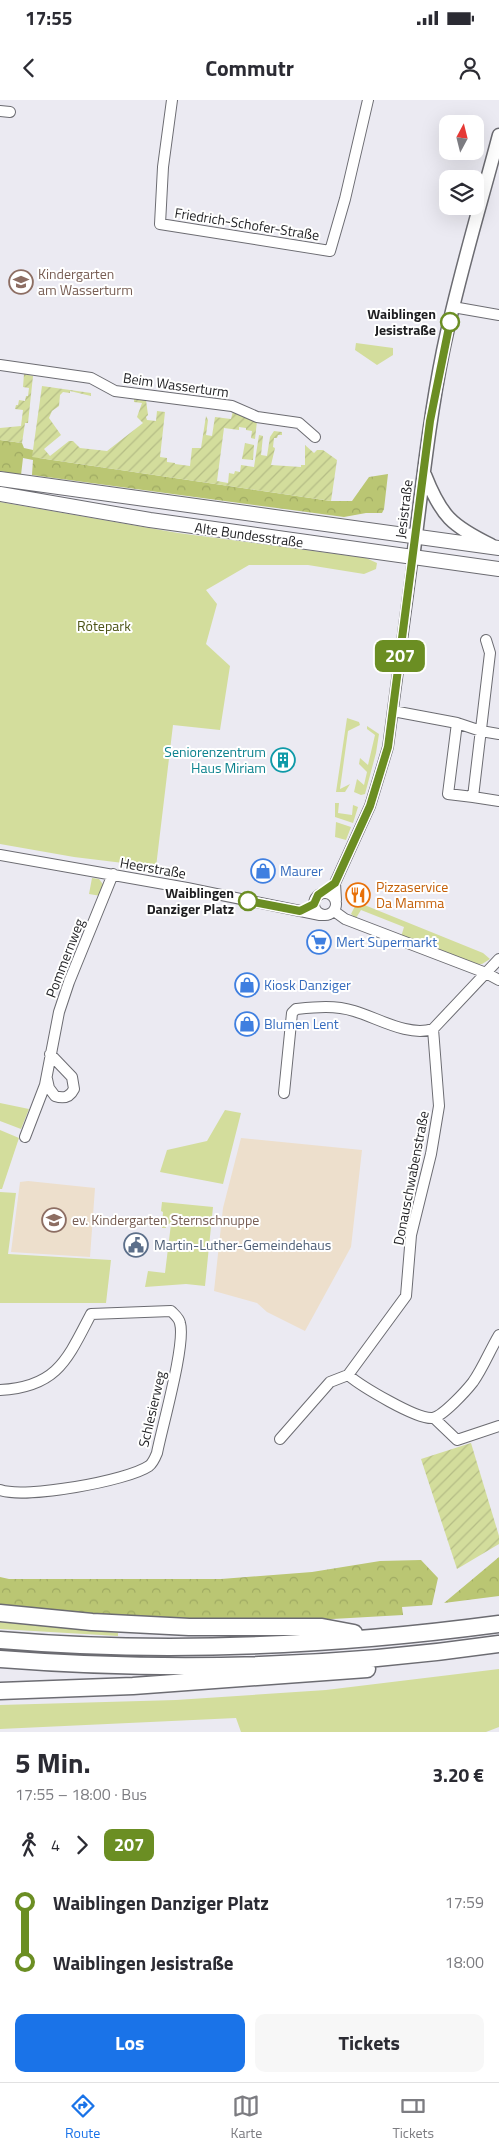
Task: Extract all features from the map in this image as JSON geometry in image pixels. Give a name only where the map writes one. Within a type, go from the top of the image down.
[{"type":"highway","points":[[0,1613],[92,1622],[189,1628],[322,1627],[376,1637]]},
{"type":"highway","points":[[0,1640],[118,1646],[204,1647],[376,1637],[499,1624]]},
{"type":"highway","points":[[0,1659],[138,1666],[242,1666],[365,1659],[499,1644]]},
{"type":"highway","points":[[0,1691],[115,1687],[327,1673],[381,1668],[442,1651]]},
{"type":"main road","name":"Alte Bundesstraße","points":[[0,479],[497,548]]},
{"type":"main road","name":"Alte Bundesstraße","points":[[0,494],[150,520],[499,569]]},
{"type":"street","name":"Friedrich-Schofer-Straße","points":[[172,100],[163,167],[160,224],[330,251],[345,199],[368,100]]},
{"type":"street","name":"Jesistraße","points":[[324,893],[335,883],[370,806],[388,747],[430,421],[453,307],[499,135]]},
{"type":"street","points":[[453,307],[499,315]]},
{"type":"street","name":"Beim Wasserturm","points":[[0,365],[91,378],[115,391],[232,406],[257,417],[299,422],[315,437]]},
{"type":"street","points":[[424,473],[432,494],[443,512],[463,532],[497,548]]},
{"type":"street","points":[[473,797],[490,653],[486,640]]},
{"type":"street","points":[[393,711],[457,723],[481,731],[499,734]]},
{"type":"street","points":[[457,723],[448,794],[499,801]]},
{"type":"street","name":"Heerstraße","points":[[0,855],[113,874],[320,915]]},
{"type":"street","name":"Pommernweg","points":[[25,1137],[46,1078],[58,1012],[113,874]]},
{"type":"street","name":"Jesistraße","points":[[335,883],[336,900]]},
{"type":"street","points":[[330,894],[336,900],[334,911],[329,915],[320,915],[315,910],[314,904],[318,895],[330,894]]},
{"type":"street","points":[[300,911],[314,904]]},
{"type":"street","points":[[334,911],[345,919],[486,973],[499,980]]},
{"type":"street","points":[[284,1093],[292,1013],[296,1009],[321,1006],[353,1010],[414,1032],[425,1032],[433,1029],[499,959]]},
{"type":"street","name":"Donauschwabenstraße","points":[[280,1439],[330,1382],[348,1375],[406,1296],[411,1235],[431,1154],[439,1106],[433,1029]]},
{"type":"street","points":[[46,1078],[49,1088],[55,1096],[66,1098],[71,1094],[74,1083],[72,1077],[50,1054]]},
{"type":"street","name":"Schlesierweg","points":[[0,1390],[19,1389],[36,1384],[50,1376],[70,1353],[91,1314],[171,1311],[178,1317],[181,1324],[179,1354],[157,1453],[151,1464],[139,1471],[88,1485],[16,1492],[0,1490]]},
{"type":"street","points":[[348,1375],[380,1396],[425,1417],[434,1418],[443,1414],[473,1382],[499,1335]]},
{"type":"street","points":[[434,1418],[457,1440],[499,1426]]},
{"type":"shaded area","points":[[241,1138],[362,1150],[351,1247],[305,1331],[267,1312],[257,1303],[214,1291],[223,1208]]},
{"type":"shaded area","name":"ev. Kindergarten Sternschnuppe","points":[[28,1181],[95,1188],[90,1257],[11,1252],[20,1182]]},
{"type":"green space","points":[[356,343],[393,348],[393,355],[377,365],[355,350]]},
{"type":"green space","points":[[24,374],[33,376],[28,423],[25,423],[22,443],[0,440],[0,428],[21,426],[23,410],[15,409],[19,400],[25,401],[26,396],[28,396],[29,388],[23,387]]},
{"type":"green space","points":[[42,386],[91,393],[91,396],[70,391],[70,393],[63,392],[60,395],[59,406],[52,411],[49,418],[61,435],[44,449],[50,456],[69,441],[73,441],[80,448],[107,451],[143,423],[137,417],[142,403],[134,402],[134,398],[146,400],[147,420],[156,421],[157,411],[165,412],[160,457],[167,458],[167,462],[190,466],[192,448],[201,448],[206,416],[208,420],[206,435],[212,436],[215,417],[231,419],[233,411],[257,421],[255,439],[251,438],[252,431],[246,430],[246,428],[239,427],[239,430],[224,428],[217,481],[228,483],[229,473],[240,472],[241,465],[254,467],[259,435],[263,436],[261,455],[267,456],[270,437],[274,431],[282,432],[282,435],[274,438],[273,447],[275,448],[271,465],[301,467],[301,465],[305,465],[305,445],[314,453],[317,450],[323,450],[337,460],[331,501],[32,457]]},
{"type":"green space","points":[[0,440],[22,443],[24,448],[33,450],[39,458],[331,501],[352,501],[369,477],[388,474],[384,509],[382,513],[366,513],[344,517],[32,475],[33,460],[23,458],[21,475],[0,471]]},
{"type":"green space","points":[[245,443],[254,445],[253,460],[242,459]]},
{"type":"green space","name":"Rötepark","points":[[0,502],[178,533],[366,558],[377,563],[376,569],[364,574],[308,565],[249,565],[206,590],[217,604],[206,644],[230,666],[220,730],[173,725],[156,867],[74,857],[0,844]]},
{"type":"green space","points":[[347,718],[359,722],[360,725],[348,731],[340,789],[350,784],[345,792],[336,792]]},
{"type":"green space","points":[[367,726],[379,734],[365,794],[361,795],[354,792],[357,779],[364,785],[367,772],[359,764],[360,758],[368,765],[375,735],[367,729]]},
{"type":"green space","points":[[335,803],[339,803],[338,813],[352,815],[353,805],[358,807],[353,823],[335,817]]},
{"type":"green space","points":[[336,822],[351,827],[346,840],[335,837]]},
{"type":"green space","points":[[92,878],[99,879],[105,887],[101,896],[89,894]]},
{"type":"green space","points":[[357,902],[483,953],[490,959],[482,964],[473,964],[401,937],[404,927],[361,910],[356,918],[351,914]]},
{"type":"green space","points":[[0,1103],[29,1109],[21,1129],[0,1121]]},
{"type":"green space","points":[[225,1110],[241,1113],[223,1184],[160,1172],[167,1150],[207,1141]]},
{"type":"green space","points":[[0,1130],[19,1138],[2,1189],[0,1189]]},
{"type":"green space","points":[[0,1192],[16,1193],[8,1254],[111,1260],[106,1303],[0,1303]]},
{"type":"green space","points":[[162,1202],[213,1207],[205,1286],[186,1284],[145,1287],[148,1271],[165,1273],[171,1224],[166,1224],[166,1228],[162,1228]]},
{"type":"green space","points":[[471,1443],[499,1536],[499,1544],[457,1569],[421,1459]]},
{"type":"green space","points":[[499,1557],[499,1596],[444,1603]]},
{"type":"green space","points":[[421,1560],[438,1578],[432,1605],[402,1607],[403,1615],[297,1621],[151,1618],[0,1606],[0,1577],[9,1579],[221,1579],[312,1572],[380,1561]]},
{"type":"green space","points":[[0,1622],[118,1633],[118,1636],[0,1629]]},
{"type":"green space","points":[[499,1669],[499,1727],[486,1732],[241,1732],[236,1718],[0,1729],[0,1705],[176,1700],[326,1690]]},
{"type":"bus line","name":"207","points":[[248,901],[300,911],[314,904],[318,895],[324,893],[335,883],[370,806],[388,747],[430,421],[450,322]]},
{"type":"place","name":"Kindergarten am Wasserturm","points":[[21,282]]},
{"type":"place","name":"Waiblingen Jesistraße","points":[[450,322]]},
{"type":"place","name":"Seniorenzentrum Haus Miriam","points":[[283,760]]},
{"type":"place","name":"Maurer","points":[[263,871]]},
{"type":"place","name":"Pizzaservice Da Mamma","points":[[358,895]]},
{"type":"place","name":"Waiblingen Danziger Platz","points":[[248,901]]},
{"type":"place","name":"Mert Supermarkt","points":[[319,942]]},
{"type":"place","name":"Kiosk Danziger","points":[[247,985]]},
{"type":"place","name":"Blumen Lent","points":[[247,1024]]},
{"type":"place","name":"ev. Kindergarten Sternschnuppe","points":[[54,1220]]},
{"type":"place","name":"Martin-Luther-Gemeindehaus","points":[[136,1245]]}]
